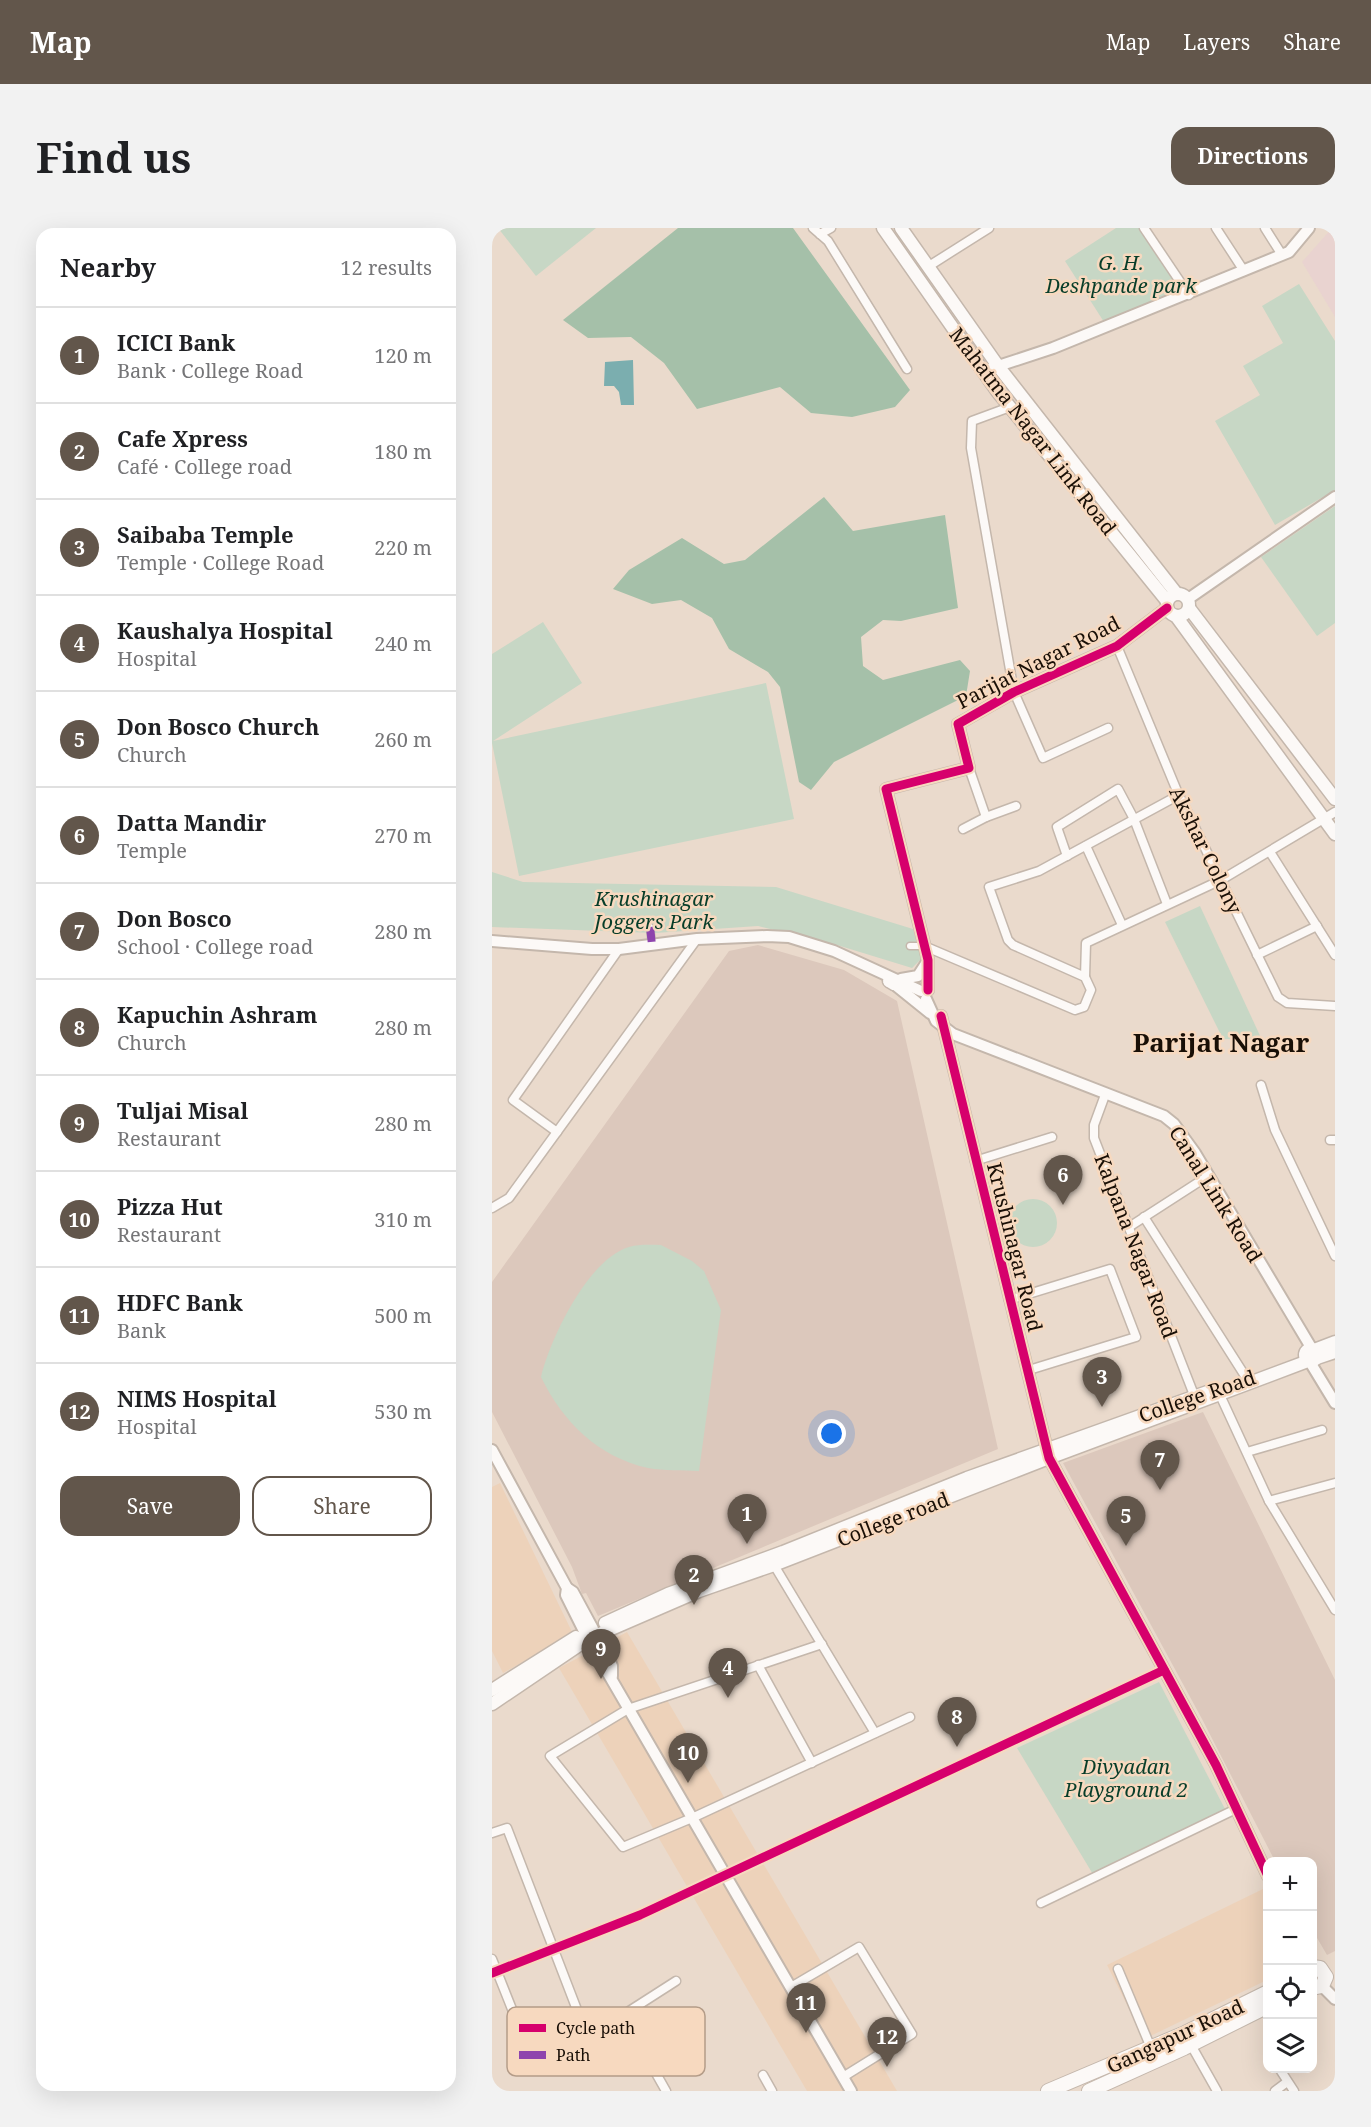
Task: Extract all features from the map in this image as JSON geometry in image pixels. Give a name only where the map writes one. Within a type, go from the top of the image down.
[{"type":"main road","name":"Mahatma Nagar Link Road","points":[[882,228],[1010,407],[1171,605]]},
{"type":"main road","name":"Mahatma Nagar Link Road","points":[[901,228],[1171,605],[1330,816],[1335,834]]},
{"type":"main road","points":[[1188,604],[1184,614],[1171,605],[1183,594],[1188,604],[1335,799]]},
{"type":"main road","name":"College Road","points":[[493,1685],[668,1594],[1048,1454],[1194,1395],[1247,1379],[1311,1355],[1335,1342]]},
{"type":"main road","name":"College road","points":[[492,1704],[590,1634],[699,1591],[774,1565],[1048,1454],[1220,1395],[1311,1355],[1335,1352]]},
{"type":"main road","name":"Gangapur Road","points":[[1048,2091],[1151,2048],[1263,1994]]},
{"type":"main road","name":"Gangapur Road","points":[[1089,2091],[1191,2045],[1263,2009]]},
{"type":"street","points":[[817,231],[831,228]]},
{"type":"street","points":[[1144,228],[1188,295]]},
{"type":"street","points":[[1216,228],[1244,271]]},
{"type":"street","points":[[1265,228],[1282,255]]},
{"type":"street","points":[[983,371],[1188,295],[1289,252],[1309,228]]},
{"type":"street","points":[[929,267],[987,229]]},
{"type":"street","points":[[817,231],[828,241],[907,369]]},
{"type":"street","points":[[1010,407],[972,421],[971,448],[1014,692],[1043,758],[1108,728]]},
{"type":"street","points":[[1188,604],[1335,497]]},
{"type":"street","name":"Parijat Nagar Road","points":[[969,768],[958,724],[1014,692],[1117,646],[1171,605]]},
{"type":"street","name":"Akshar Colony","points":[[1117,646],[1179,795],[1278,997],[1287,1003],[1335,1006]]},
{"type":"street","points":[[939,1020],[925,994],[924,946],[886,789],[969,768],[986,818]]},
{"type":"street","points":[[1067,856],[1057,827],[1118,789],[1134,819],[1167,904]]},
{"type":"street","points":[[1085,977],[1013,945],[1008,939],[989,887],[1039,871],[1179,795]]},
{"type":"street","points":[[963,829],[1016,806]]},
{"type":"street","points":[[910,945],[924,946],[1075,1010],[1084,1007],[1091,990],[1085,977],[1086,943],[1221,880],[1330,816]]},
{"type":"street","points":[[1086,846],[1122,925]]},
{"type":"street","points":[[1270,852],[1335,955]]},
{"type":"street","points":[[1257,955],[1317,926]]},
{"type":"street","points":[[650,927],[652,945]]},
{"type":"street","name":"Canal Link Road","points":[[492,941],[619,949],[697,939],[789,937],[834,951],[875,970],[894,982],[939,1020],[974,1041],[1105,1095],[1164,1116],[1174,1124],[1208,1176],[1298,1326],[1335,1403]]},
{"type":"street","points":[[492,1208],[509,1198],[697,939]]},
{"type":"street","points":[[557,1132],[513,1100],[619,949]]},
{"type":"street","points":[[894,982],[913,979],[926,964]]},
{"type":"street","points":[[894,982],[925,994]]},
{"type":"street","name":"Krushinagar Road","points":[[939,1020],[948,1044],[1048,1454],[1216,1765],[1263,1866]]},
{"type":"street","points":[[1261,1085],[1275,1130],[1335,1256]]},
{"type":"street","name":"Kalpana Nagar Road","points":[[1105,1095],[1094,1125],[1094,1138],[1194,1395]]},
{"type":"street","points":[[975,1161],[1052,1137]]},
{"type":"street","points":[[1129,1227],[1208,1176]]},
{"type":"street","points":[[1144,1217],[1247,1379]]},
{"type":"street","points":[[1009,1300],[1110,1269],[1136,1337],[1029,1370]]},
{"type":"street","points":[[1220,1395],[1269,1501],[1335,1610]]},
{"type":"street","points":[[1246,1452],[1322,1430]]},
{"type":"street","points":[[492,1450],[567,1588],[566,1595],[612,1666],[612,1676],[628,1708],[851,2091]]},
{"type":"street","points":[[1269,1501],[1335,1483]]},
{"type":"street","points":[[774,1565],[875,1733]]},
{"type":"street","points":[[822,1644],[628,1708],[550,1756],[623,1846],[692,1818],[910,1717]]},
{"type":"street","points":[[758,1665],[812,1763]]},
{"type":"street","points":[[494,1972],[640,1915],[1164,1670]]},
{"type":"street","points":[[1041,1903],[1236,1809]]},
{"type":"street","points":[[492,1833],[507,1828],[576,2007]]},
{"type":"street","points":[[791,1987],[859,1947],[912,2034],[843,2077]]},
{"type":"street","points":[[492,1959],[494,1972],[509,2007]]},
{"type":"street","points":[[1118,1969],[1151,2048]]},
{"type":"street","points":[[1324,1976],[1335,1999]]},
{"type":"street","points":[[635,2007],[676,1981]]},
{"type":"street","points":[[1191,2045],[1217,2091]]},
{"type":"street","points":[[1282,2073],[1293,2091]]},
{"type":"street","points":[[763,2075],[772,2091]]},
{"type":"street","points":[[658,2076],[666,2091]]},
{"type":"street","points":[[1275,2091],[1287,2082]]},
{"type":"shaded area","points":[[1332,228],[1335,228],[1335,317],[1302,262]]},
{"type":"shaded area","points":[[758,945],[844,970],[897,1001],[998,1449],[598,1616],[586,1593],[582,1594],[572,1567],[492,1412],[492,1282],[729,951]]},
{"type":"shaded area","points":[[1203,1412],[1335,1680],[1335,1951],[1327,1955],[1317,1938],[1317,1857],[1273,1857],[1202,1719],[1063,1463]]},
{"type":"shaded area","points":[[500,1483],[573,1634],[503,1673],[492,1651],[492,1487]]},
{"type":"shaded area","points":[[627,1632],[897,2091],[807,2091],[559,1668]]},
{"type":"shaded area","points":[[1263,1889],[1263,1982],[1144,2039],[1107,1965]]},
{"type":"green space","points":[[498,228],[596,228],[536,276]]},
{"type":"green space","points":[[678,228],[793,228],[910,390],[895,407],[852,417],[811,413],[780,387],[697,409],[664,363],[631,337],[588,338],[563,320]]},
{"type":"green space","name":"G. H. Deshpande park","points":[[1116,228],[1140,228],[1181,292],[1104,322],[1065,261]]},
{"type":"green space","points":[[1299,284],[1335,341],[1335,490],[1275,525],[1215,421],[1260,395],[1243,366],[1283,343],[1262,306]]},
{"type":"green space","points":[[824,497],[853,531],[945,515],[958,608],[901,621],[883,620],[861,637],[863,666],[883,680],[960,660],[970,671],[966,696],[834,762],[811,790],[799,782],[780,687],[768,672],[729,649],[712,618],[681,600],[652,604],[613,589],[629,570],[682,538],[724,564],[745,560]]},
{"type":"green space","points":[[1335,506],[1335,623],[1317,636],[1261,557]]},
{"type":"green space","points":[[543,622],[582,683],[493,741],[766,683],[794,819],[519,876],[492,743],[492,654]]},
{"type":"green space","name":"Krushinagar Joggers Park","points":[[492,872],[523,882],[776,887],[913,929],[921,959],[912,968],[837,945],[758,926],[655,933],[492,927]]},
{"type":"green space","points":[[1200,906],[1262,1040],[1223,1039],[1165,922]]},
{"type":"green space","points":[[1033,1199],[1050,1206],[1057,1223],[1050,1240],[1033,1247],[1016,1240],[1009,1223],[1016,1206]]},
{"type":"green space","points":[[661,1245],[692,1261],[704,1271],[721,1310],[699,1471],[648,1468],[613,1455],[598,1446],[571,1423],[541,1377],[562,1322],[573,1302],[599,1267],[614,1254],[629,1247]]},
{"type":"green space","name":"Divyadan Playground 2","points":[[1159,1682],[1225,1809],[1094,1876],[1017,1748]]},
{"type":"water","points":[[633,360],[634,405],[621,405],[619,392],[614,386],[604,386],[605,362]]},
{"type":"marked path","points":[[650,927],[652,945]]},
{"type":"cycle path","points":[[928,990],[928,960],[886,789],[969,768],[958,724],[1014,692],[1117,646],[1167,608]]},
{"type":"cycle path","points":[[941,1016],[1049,1458],[1216,1765],[1263,1865]]},
{"type":"cycle path","points":[[492,1973],[640,1915],[1164,1670]]},
{"type":"place","name":"Datta Mandir","points":[[1063,1205]]},
{"type":"place","name":"Saibaba Temple","points":[[1102,1407]]},
{"type":"place","name":"Don Bosco","points":[[1160,1490]]},
{"type":"place","name":"ICICI Bank","points":[[747,1544]]},
{"type":"place","name":"Don Bosco Church","points":[[1126,1546]]},
{"type":"place","name":"Cafe Xpress","points":[[694,1605]]},
{"type":"place","name":"Tuljai Misal","points":[[601,1679]]},
{"type":"place","name":"Kaushalya Hospital","points":[[728,1698]]},
{"type":"place","name":"Kapuchin Ashram","points":[[957,1747]]},
{"type":"place","name":"Pizza Hut","points":[[688,1783]]},
{"type":"place","name":"HDFC Bank","points":[[806,2033]]},
{"type":"place","name":"NIMS Hospital","points":[[887,2067]]},
{"type":"district","name":"Parijat Nagar","points":[[1221,1042]]}]
